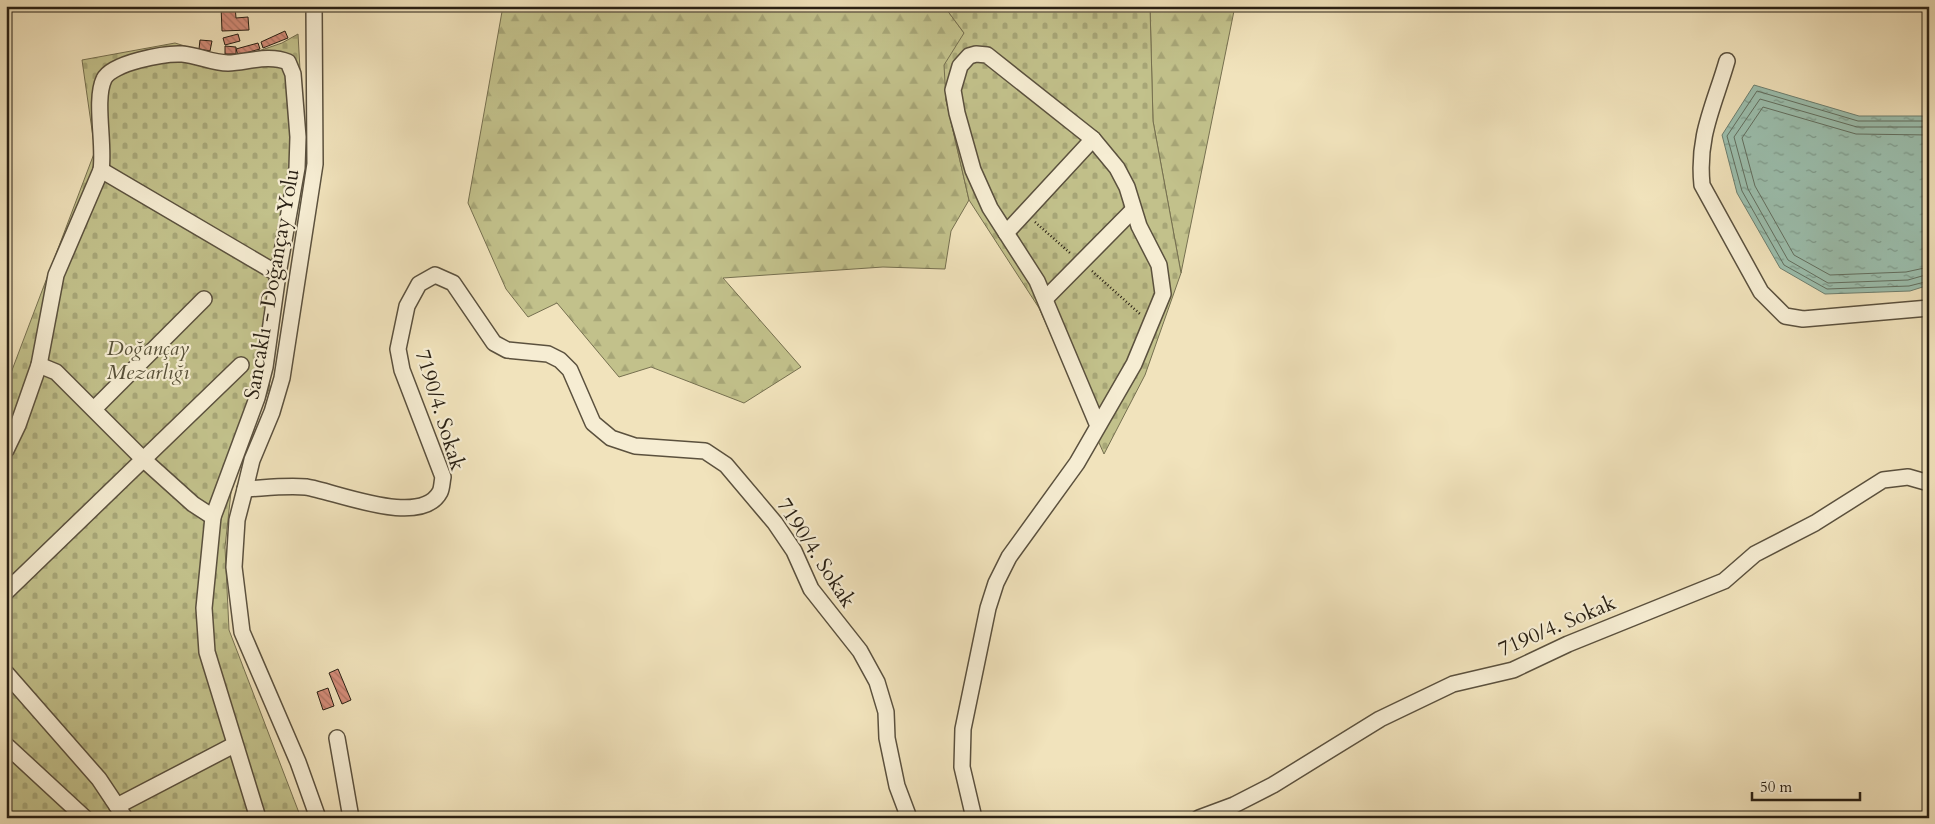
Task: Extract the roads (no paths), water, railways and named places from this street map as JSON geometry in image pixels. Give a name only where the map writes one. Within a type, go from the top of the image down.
[{"type":"street","name":"Sancaklı - Doğançay Yolu","points":[[314,6],[315,164],[282,378],[272,412],[252,460],[237,520],[234,567],[242,632],[298,762],[318,818]]},
{"type":"street","points":[[6,450],[18,424],[39,365],[56,275],[101,170],[104,153],[100,95],[104,78],[116,67],[163,56],[183,54],[226,63],[277,57],[288,62],[293,74],[298,137],[296,168],[265,367],[258,398],[213,517],[204,608],[207,652],[234,745],[258,818]]},
{"type":"street","points":[[974,818],[962,767],[963,729],[988,608],[996,583],[1009,557],[1077,463],[1134,364],[1163,294],[1159,265],[1139,226],[1126,187],[1117,168],[1093,139],[987,55],[976,54],[969,56],[960,66],[953,90],[957,113],[973,170],[990,208],[1037,281],[1098,426]]},
{"type":"street","points":[[1728,61],[1703,134],[1700,166],[1702,185],[1761,292],[1785,316],[1803,319],[1929,308]]},
{"type":"street","points":[[1006,233],[1093,139]]},
{"type":"street","points":[[101,170],[278,274]]},
{"type":"street","points":[[1045,299],[1133,210]]},
{"type":"street","name":"7190/4. Sokak","points":[[245,489],[305,487],[394,508],[423,505],[434,498],[440,491],[443,477],[402,370],[398,349],[407,306],[419,284],[435,275],[453,283],[494,343],[507,350],[548,354],[560,360],[570,370],[593,423],[611,438],[635,446],[704,451],[726,465],[775,524],[794,551],[811,589],[860,651],[877,682],[886,712],[887,738],[897,786],[909,818]]},
{"type":"street","points":[[94,409],[204,299]]},
{"type":"street","points":[[6,592],[242,364]]},
{"type":"street","points":[[39,365],[56,372],[144,459],[193,504],[213,517]]},
{"type":"street","name":"7190/4. Sokak","points":[[1199,818],[1234,805],[1273,785],[1380,718],[1453,684],[1512,670],[1568,644],[1724,581],[1755,554],[1815,523],[1883,480],[1908,477],[1929,483]]},
{"type":"street","points":[[6,674],[99,780],[121,812],[234,745]]},
{"type":"street","points":[[337,738],[351,818]]},
{"type":"street","points":[[6,745],[85,818]]},
{"type":"water","points":[[1754,85],[1859,116],[1929,116],[1929,285],[1910,291],[1825,294],[1780,268],[1737,193],[1722,135]]},
{"type":"park label","name":"Doğançay Mezarlığı","points":[[148,360]]}]
